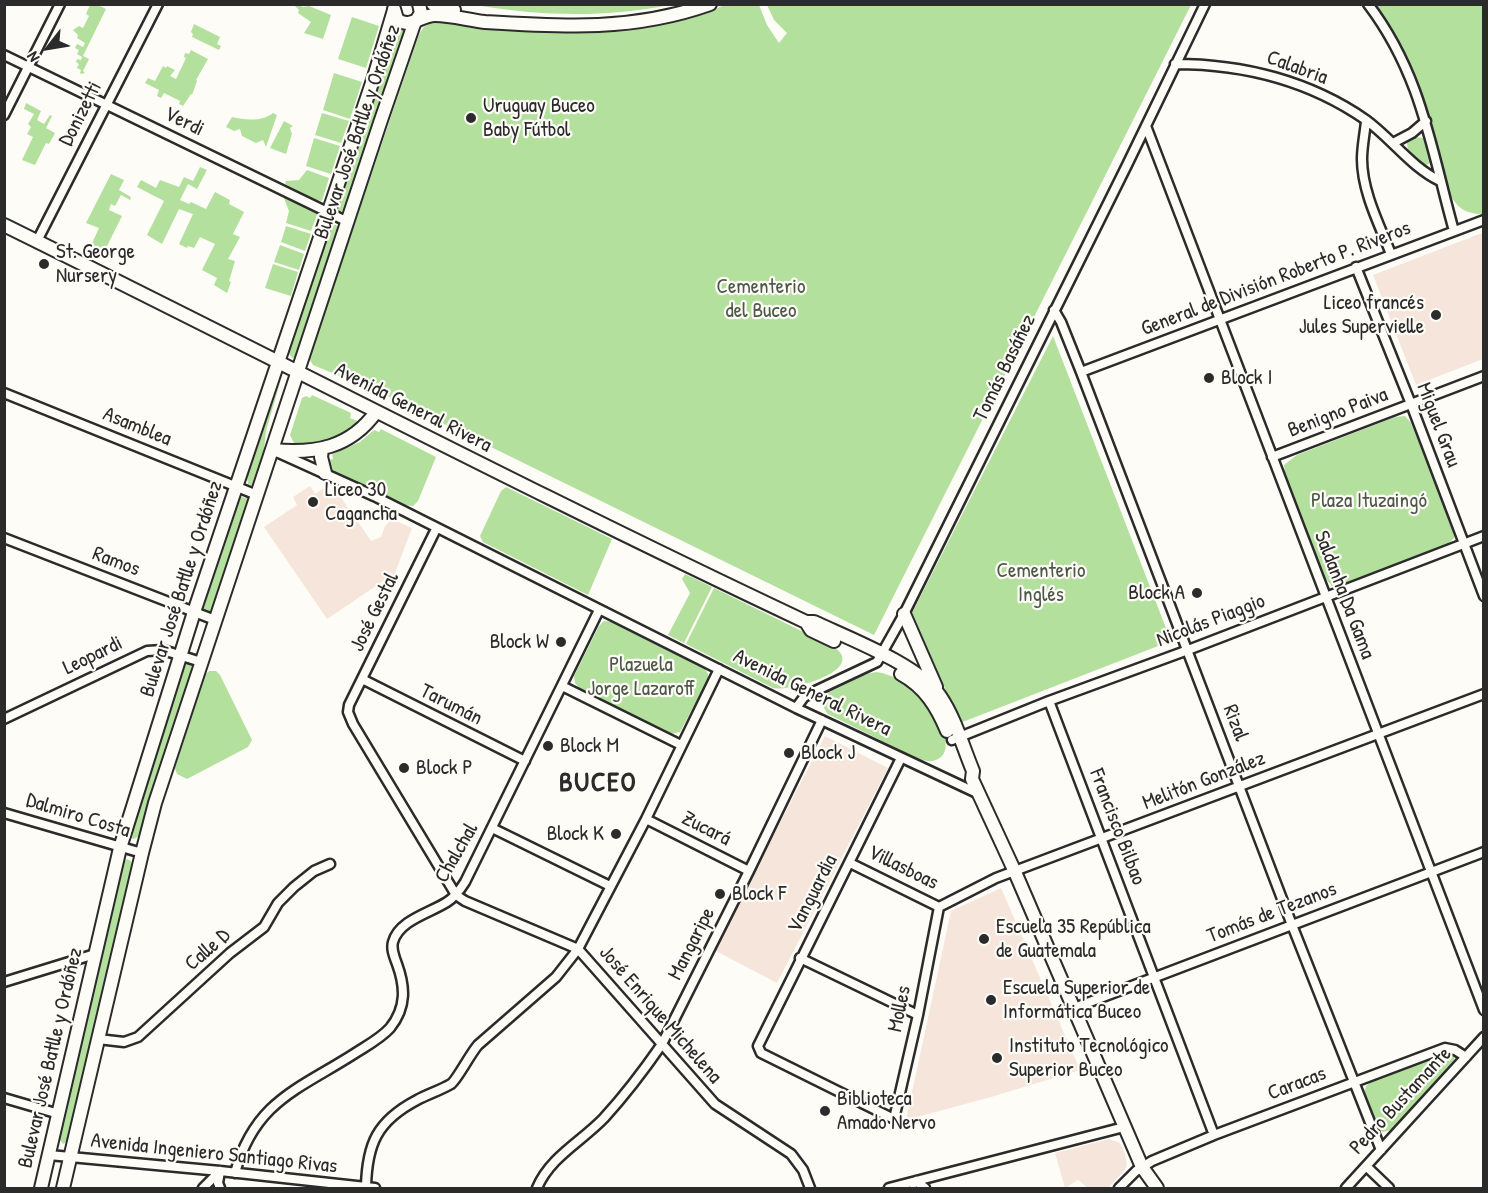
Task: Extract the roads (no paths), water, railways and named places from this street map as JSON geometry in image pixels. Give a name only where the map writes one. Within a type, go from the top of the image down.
[{"type":"main road","name":"Bulevar José Batlle y Ordóñez","points":[[63,1188],[141,853],[155,803],[384,112],[420,13],[419,4]]},
{"type":"main road","points":[[433,4],[476,15],[580,20],[664,14],[696,4]]},
{"type":"main road","points":[[394,7],[397,19],[402,23],[412,23],[432,14],[475,21],[536,25],[622,25],[665,19],[710,4]]},
{"type":"main road","name":"Bulevar José Batlle y Ordóñez","points":[[41,1188],[120,848],[194,612],[380,59],[394,7]]},
{"type":"main road","name":"Avenida General Rivera","points":[[4,225],[376,412],[806,622],[811,630],[914,672],[938,693],[966,774],[972,779],[1015,872],[1142,1167],[1157,1188]]},
{"type":"main road","points":[[273,450],[293,452],[322,449],[335,445],[358,433],[376,412]]},
{"type":"main road","points":[[322,449],[321,457],[325,473]]},
{"type":"main road","points":[[904,614],[938,693]]},
{"type":"main road","name":"Avenida General Rivera","points":[[879,658],[921,688],[938,710],[955,739]]},
{"type":"street","points":[[4,115],[60,4]]},
{"type":"street","name":"Donizetti","points":[[37,241],[158,4]]},
{"type":"street","name":"Tomás Basáñez","points":[[879,658],[904,614],[1204,4]]},
{"type":"street","points":[[1368,4],[1388,33],[1408,69],[1426,121],[1454,231]]},
{"type":"street","name":"Verdi","points":[[4,55],[348,222]]},
{"type":"street","name":"Calabria","points":[[1175,64],[1218,65],[1268,75],[1318,94],[1366,121],[1426,174],[1440,181]]},
{"type":"street","points":[[1366,121],[1362,159],[1364,178],[1369,199],[1391,254]]},
{"type":"street","points":[[1393,143],[1412,133],[1426,121]]},
{"type":"street","name":"Saldanha Da Gama","points":[[1146,126],[1484,1010]]},
{"type":"street","name":"General de División Roberto P. Riveros","points":[[1081,372],[1484,220]]},
{"type":"street","name":"Miguel Grau","points":[[1356,267],[1484,596]]},
{"type":"street","name":"Rizal","points":[[1054,310],[1081,372],[1292,925],[1381,1150]]},
{"type":"street","name":"Benigno Paiva","points":[[1272,457],[1484,376]]},
{"type":"street","name":"Asamblea","points":[[4,393],[257,495]]},
{"type":"street","name":"Avenida General Rivera","points":[[273,450],[325,473],[796,708],[979,794]]},
{"type":"street","name":"José Gestal","points":[[348,712],[349,705],[436,529]]},
{"type":"street","name":"Nicolás Piaggio","points":[[955,739],[1049,701],[1484,536]]},
{"type":"street","name":"Ramos","points":[[4,538],[215,620]]},
{"type":"street","name":"Chalchal","points":[[235,1173],[247,1142],[264,1114],[275,1103],[305,1082],[367,1046],[390,1028],[405,992],[392,951],[394,938],[406,925],[456,894],[465,882],[598,610]]},
{"type":"street","name":"Leopardi","points":[[4,719],[147,651],[158,649],[201,662]]},
{"type":"street","points":[[796,708],[811,693],[879,658]]},
{"type":"street","points":[[371,1188],[366,1164],[378,1131],[406,1106],[453,1082],[478,1046],[556,977],[578,950],[646,819],[719,669]]},
{"type":"street","name":"Tarumán","points":[[362,679],[525,762]]},
{"type":"street","points":[[562,686],[681,745]]},
{"type":"street","name":"Melitón González","points":[[939,907],[996,878],[1484,694]]},
{"type":"street","name":"Francisco Bilbao","points":[[1049,701],[1214,1135]]},
{"type":"street","name":"José Enrique Michelena","points":[[348,712],[382,774],[456,894],[465,901],[578,950],[715,1104],[790,1154],[802,1170],[810,1188]]},
{"type":"street","name":"Mangaripe","points":[[537,1188],[547,1170],[604,1117],[662,1044],[749,872],[822,720]]},
{"type":"street","name":"Vanguardia","points":[[894,1119],[761,1053],[758,1046],[901,758]]},
{"type":"street","name":"Dalmiro Costa","points":[[4,813],[141,853]]},
{"type":"street","name":"Zucará","points":[[646,819],[749,872]]},
{"type":"street","points":[[492,828],[610,886]]},
{"type":"street","name":"Tomás de Tezanos","points":[[1074,1008],[1484,852]]},
{"type":"street","name":"Villasboas","points":[[850,862],[939,907]]},
{"type":"street","name":"Calle D","points":[[98,1039],[124,1042],[138,1036],[230,953],[264,927],[278,903],[294,887],[314,871],[330,864]]},
{"type":"street","name":"Molles","points":[[894,1119],[918,1015],[939,907]]},
{"type":"street","points":[[4,982],[95,954]]},
{"type":"street","points":[[800,958],[918,1015]]},
{"type":"street","name":"Pedro Bustamante","points":[[1346,1188],[1484,1037]]},
{"type":"street","name":"Caracas","points":[[1119,1188],[1142,1167],[1214,1135],[1353,1082],[1445,1048],[1455,1050],[1466,1058]]},
{"type":"street","points":[[4,1098],[59,1114]]},
{"type":"street","points":[[889,1188],[1124,1127]]},
{"type":"street","name":"Avenida Ingeniero Santiago Rivas","points":[[49,1155],[371,1188]]},
{"type":"street","points":[[1366,1167],[1389,1188]]},
{"type":"street","points":[[203,1188],[220,1171]]},
{"type":"street","points":[[220,1171],[218,1183],[220,1188]]},
{"type":"street","points":[[909,1188],[916,1181]]},
{"type":"street","points":[[916,1181],[925,1188]]},
{"type":"place","name":"Uruguay Buceo Baby Fútbol","points":[[471,118]]},
{"type":"place","name":"St. George Nursery","points":[[44,264]]},
{"type":"place","name":"Liceo francés Jules Supervielle","points":[[1436,315]]},
{"type":"place","name":"Block I","points":[[1209,378]]},
{"type":"place","name":"Liceo 30 Cagancha","points":[[313,502]]},
{"type":"place","name":"Block A","points":[[1197,593]]},
{"type":"place","name":"Block W","points":[[561,642]]},
{"type":"place","name":"Block M","points":[[548,746]]},
{"type":"place","name":"Block J","points":[[789,753]]},
{"type":"place","name":"Block P","points":[[404,768]]},
{"type":"place","name":"Block K","points":[[616,834]]},
{"type":"place","name":"Block F","points":[[720,894]]},
{"type":"place","name":"Escuela 35 República de Guatemala","points":[[984,939]]},
{"type":"place","name":"Escuela Superior de Informática Buceo","points":[[991,1000]]},
{"type":"place","name":"Instituto Tecnológico Superior Buceo","points":[[997,1058]]},
{"type":"place","name":"Biblioteca Amado Nervo","points":[[825,1111]]},
{"type":"district","name":"BUCEO","points":[[598,784]]},
{"type":"park label","name":"Cementerio del Buceo","points":[[761,299]]},
{"type":"park label","name":"Plaza Ituzaingó","points":[[1369,501]]},
{"type":"park label","name":"Cementerio Inglés","points":[[1041,583]]},
{"type":"park label","name":"Plazuela Jorge Lazaroff","points":[[641,677]]}]
